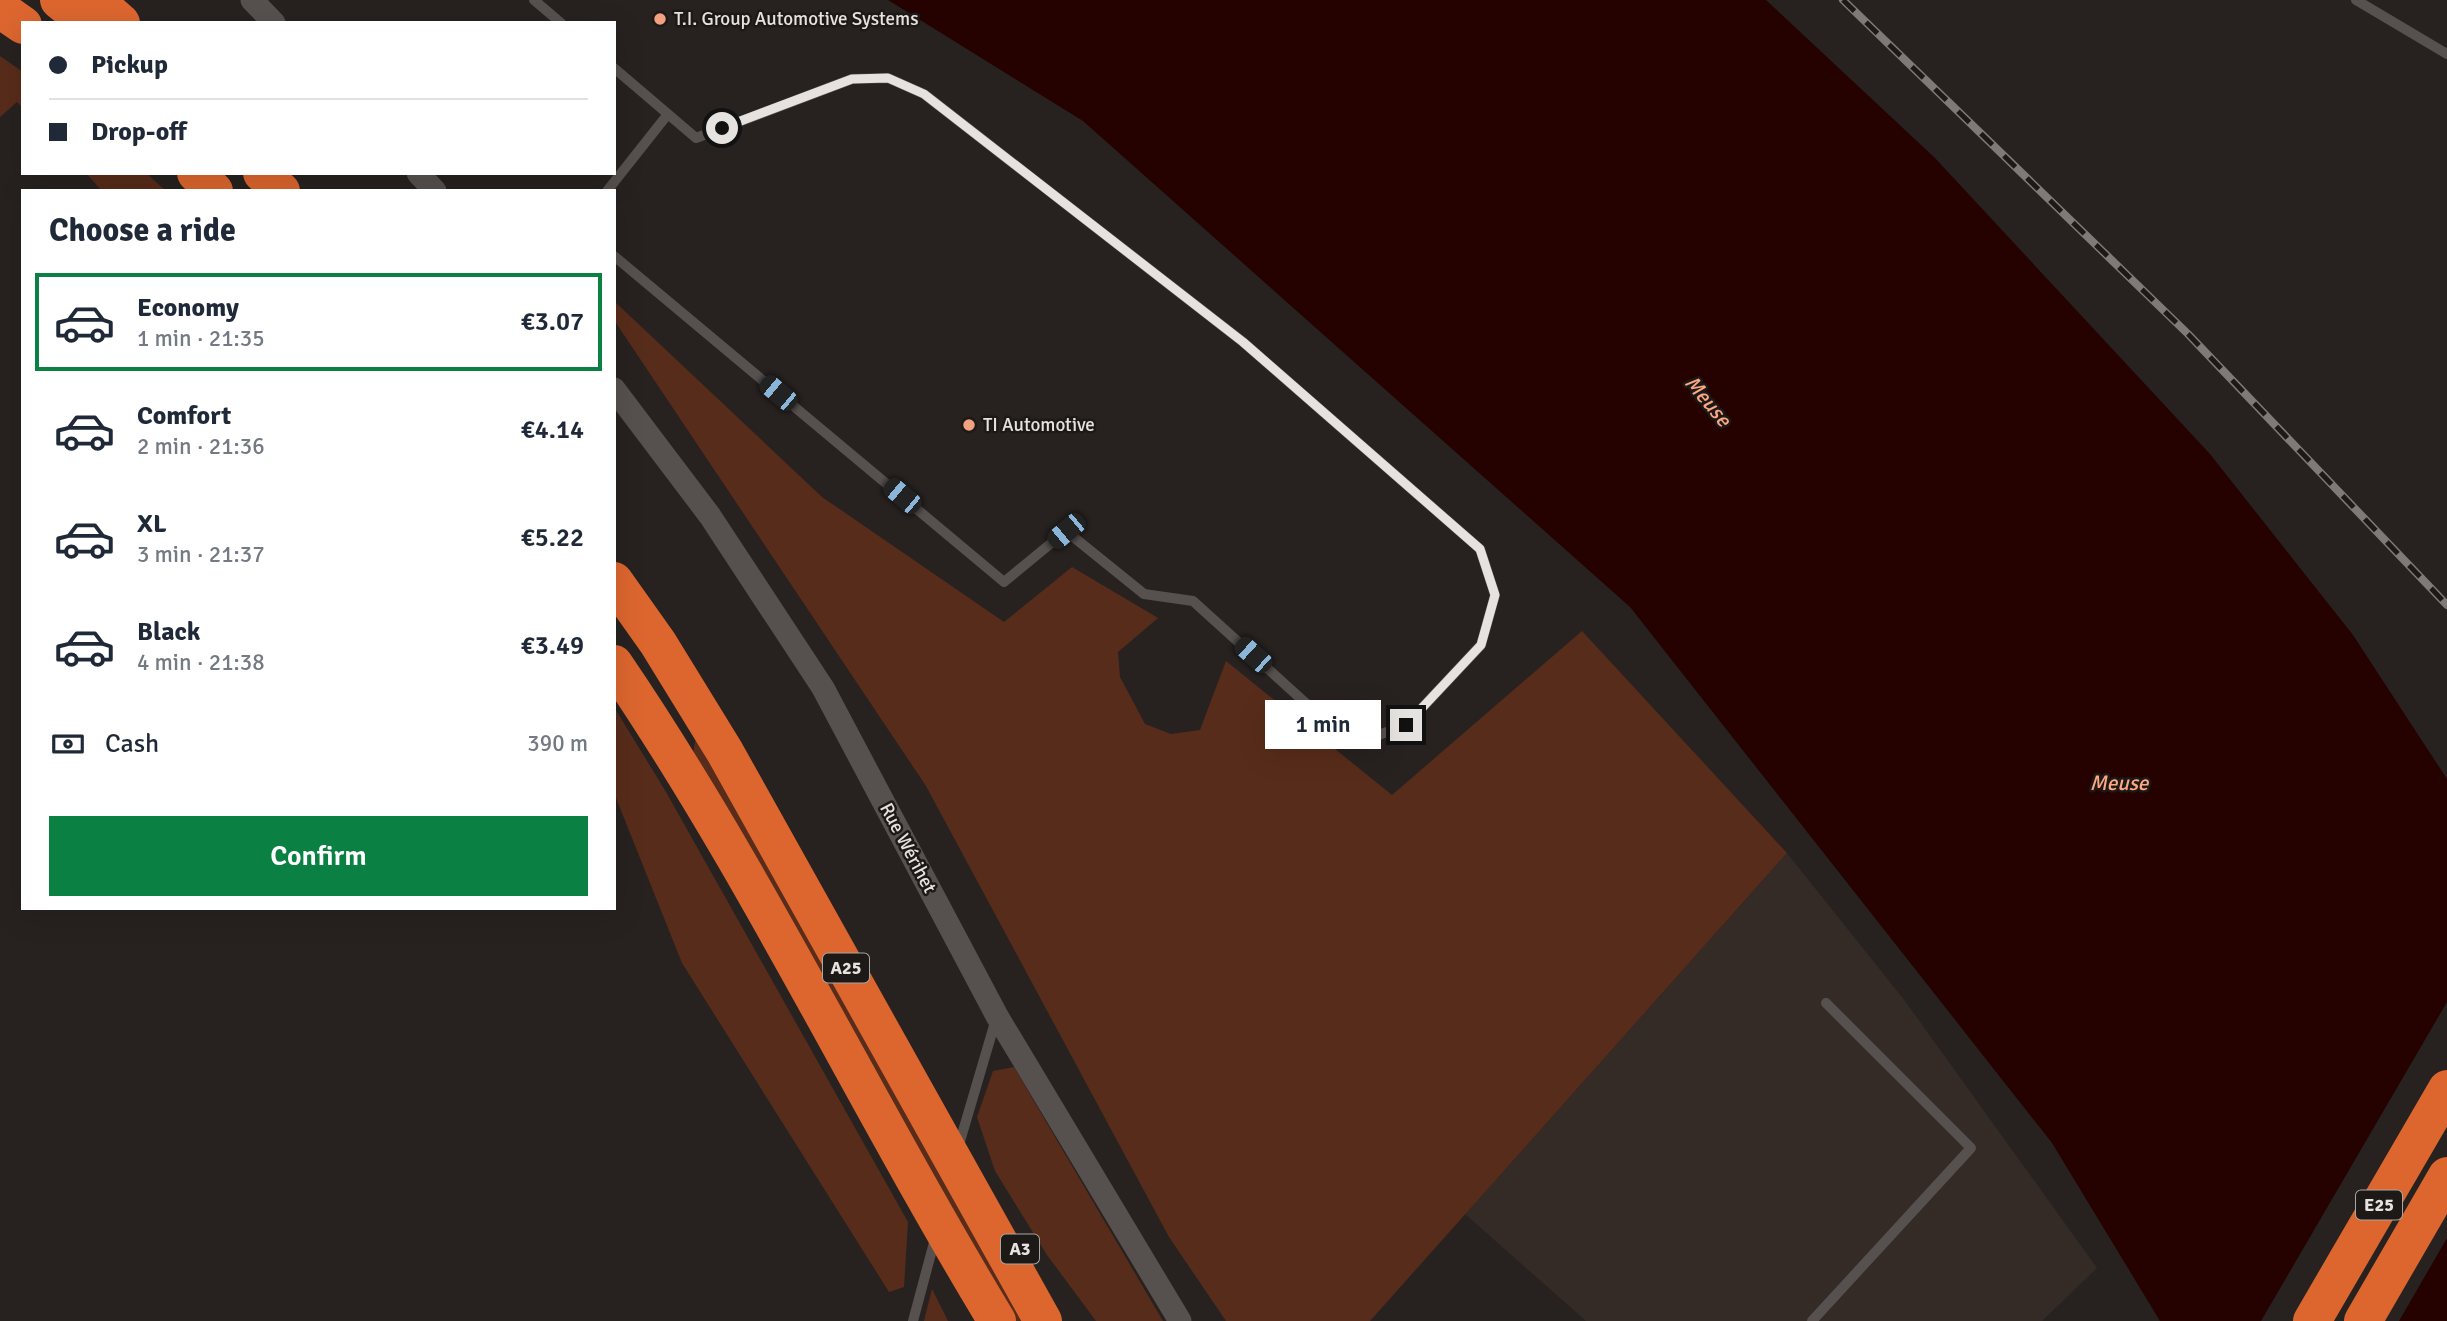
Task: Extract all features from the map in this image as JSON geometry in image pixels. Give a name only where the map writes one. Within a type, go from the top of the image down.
[{"type":"highway","points":[[59,0],[85,21]]},
{"type":"highway","points":[[95,0],[119,21]]},
{"type":"highway","points":[[0,9],[21,24]]},
{"type":"highway","points":[[0,39],[21,53]]},
{"type":"highway","points":[[198,175],[212,189]]},
{"type":"highway","points":[[264,175],[279,189]]},
{"type":"highway","name":"A25","points":[[616,583],[658,643],[731,763],[935,1129],[946,1205],[1044,1321]]},
{"type":"highway","name":"A25","points":[[616,667],[946,1205],[998,1321]]},
{"type":"highway","name":"E25","points":[[2312,1321],[2447,1089]]},
{"type":"highway","name":"E25","points":[[2363,1321],[2447,1177]]},
{"type":"highway","points":[[946,1205],[982,1321]]},
{"type":"highway","name":"A3","points":[[946,1205],[1037,1269],[1073,1321]]},
{"type":"street","points":[[252,0],[272,21]]},
{"type":"street","points":[[420,175],[433,189]]},
{"type":"street","name":"Rue Wérihet","points":[[616,392],[710,516],[823,688],[997,1016],[1180,1321]]},
{"type":"lane","points":[[534,0],[559,21]]},
{"type":"lane","points":[[2356,0],[2447,54]]},
{"type":"lane","points":[[616,70],[696,138],[852,79],[888,78],[924,94],[1243,342],[1480,549],[1495,595],[1481,645],[1406,725],[1365,740],[1332,727],[1193,601],[1144,594],[1066,531],[1004,582],[616,258]]},
{"type":"lane","points":[[609,189],[668,114]]},
{"type":"lane","points":[[1812,1321],[1971,1148],[1826,1003]]},
{"type":"lane","points":[[913,1321],[997,1016]]},
{"type":"shaded area","points":[[0,56],[21,71],[21,106],[17,102],[0,117]]},
{"type":"shaded area","points":[[88,175],[148,175],[164,189],[100,189]]},
{"type":"shaded area","points":[[616,303],[822,497],[1004,622],[1072,567],[1158,618],[1118,652],[1120,677],[1145,724],[1171,734],[1200,730],[1226,661],[1392,795],[1582,631],[1787,853],[1370,1321],[1226,1321],[1169,1237],[926,786],[616,323]]},
{"type":"shaded area","points":[[616,710],[666,792],[908,1222],[904,1287],[889,1292],[682,963],[616,798]]},
{"type":"shaded area","points":[[697,732],[1025,1321],[1013,1321],[693,753]]},
{"type":"shaded area","points":[[1787,853],[1905,1001],[2097,1268],[2042,1321],[1586,1321],[1465,1214]]},
{"type":"shaded area","points":[[1014,1067],[1163,1321],[1096,1321],[1047,1255],[995,1171],[977,1117],[993,1071]]},
{"type":"shaded area","points":[[932,1289],[948,1321],[924,1321]]},
{"type":"water","name":"Meuse","points":[[888,0],[1766,0],[1935,158],[2210,454],[2353,635],[2447,779],[2447,1321],[2160,1321],[2052,1143],[1630,607],[1083,121]]},
{"type":"pier","points":[[2447,1002],[2447,1238],[2399,1321],[2261,1321]]},
{"type":"railway","points":[[1843,0],[2188,334],[2447,605]]},
{"type":"place","name":"T.I. Group Automotive Systems","points":[[660,19]]},
{"type":"place","name":"TI Automotive","points":[[969,425]]},
{"type":"route","points":[[722,128],[852,79],[888,78],[924,94],[1243,342],[1480,549],[1495,595],[1481,645],[1406,725]]}]
